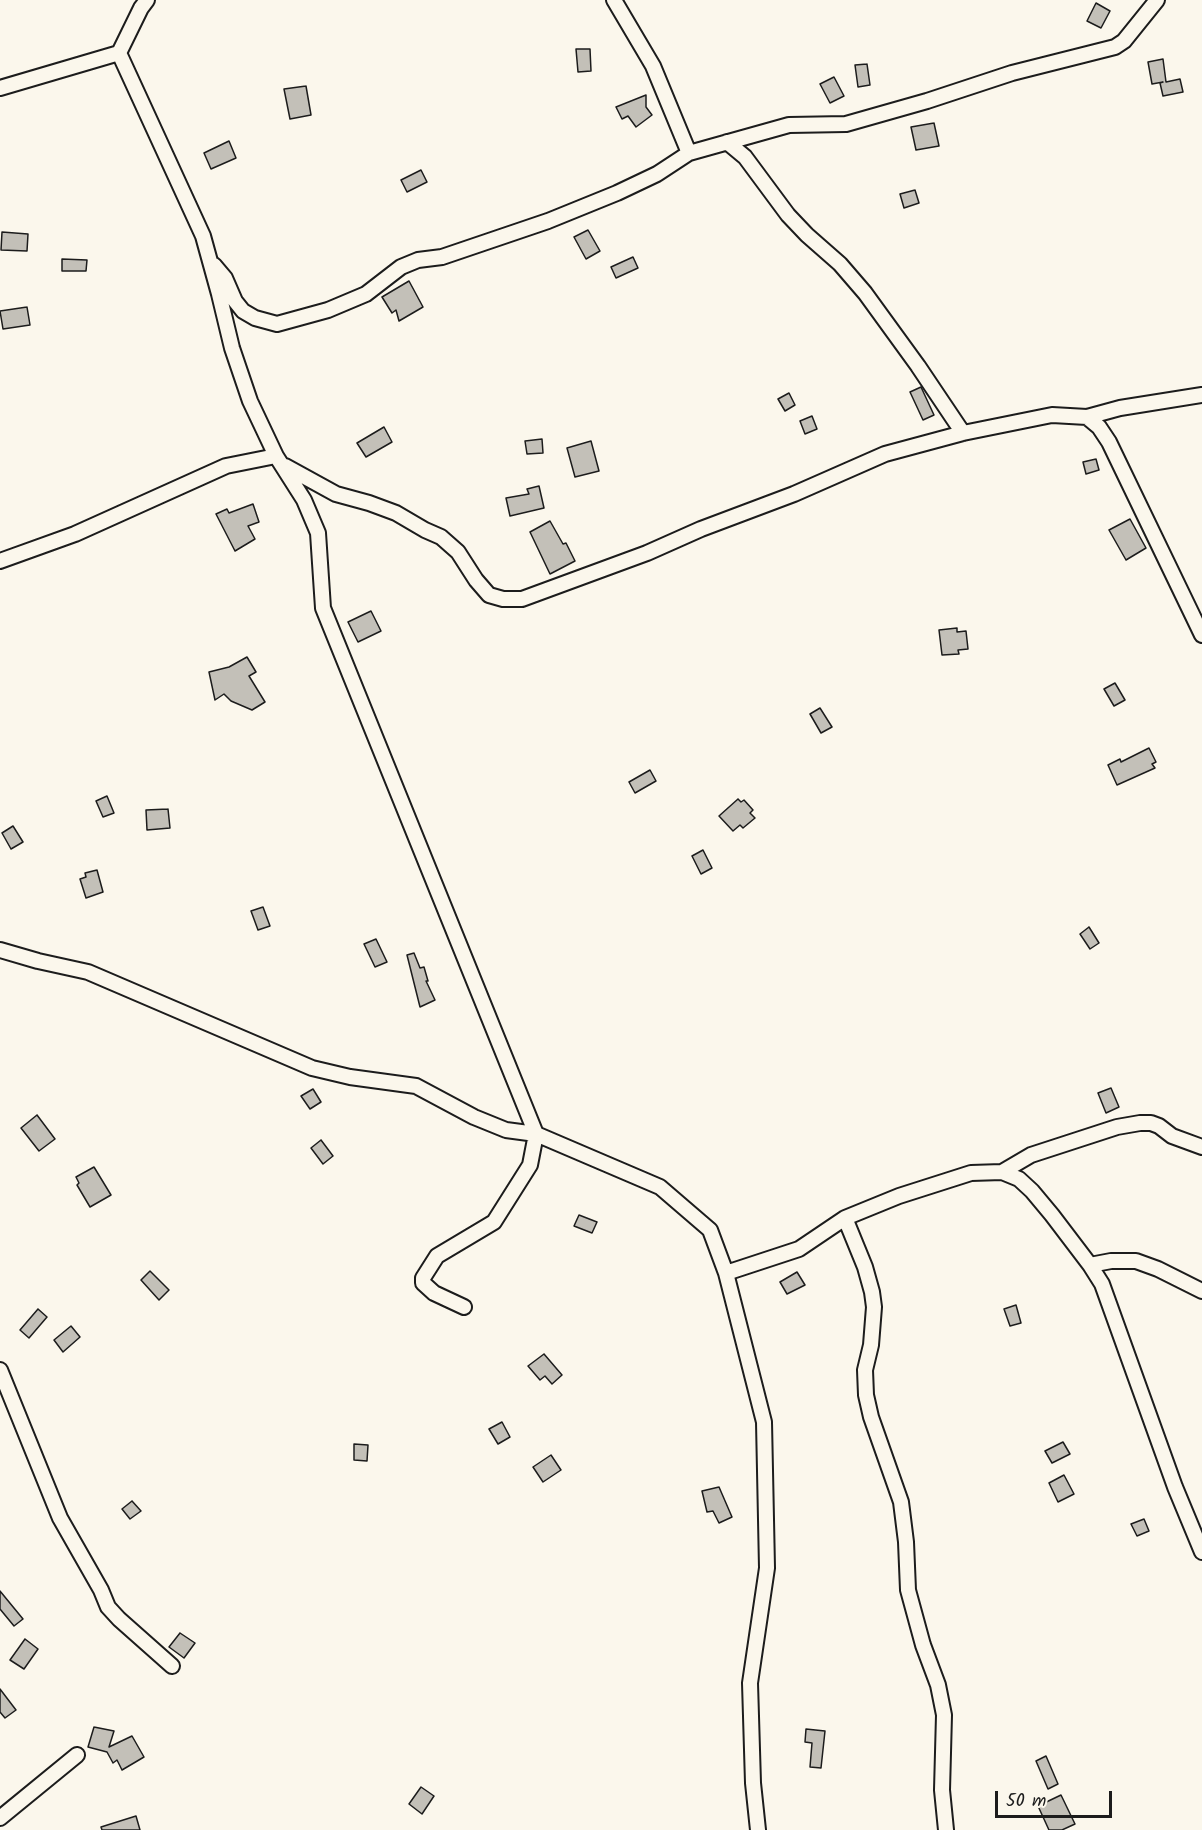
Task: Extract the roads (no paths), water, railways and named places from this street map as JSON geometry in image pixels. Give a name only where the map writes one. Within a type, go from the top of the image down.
[{"type":"street","points":[[0,88],[119,53],[147,0]]},
{"type":"street","points":[[614,0],[653,66],[689,153]]},
{"type":"street","points":[[210,261],[220,269],[235,301],[243,311],[255,318],[277,324],[328,310],[366,294],[401,267],[417,260],[442,256],[548,221],[657,174],[689,153],[789,125],[846,124],[927,101],[1012,72],[1115,47],[1124,41],[1157,0]]},
{"type":"street","points":[[119,53],[203,236],[232,348],[250,401],[279,460],[304,500],[318,532],[323,608],[536,1134],[530,1165],[515,1186],[499,1216],[494,1222],[437,1256],[423,1278],[423,1283],[434,1293],[464,1307]]},
{"type":"street","points":[[727,142],[745,157],[788,215],[840,264],[865,293],[963,433]]},
{"type":"street","points":[[0,561],[75,534],[226,466],[279,460],[336,494],[396,513],[441,537],[458,552],[476,580],[489,594],[503,600],[522,599],[647,553],[701,529],[794,494],[885,454],[963,433],[1052,415],[1087,417],[1120,408],[1202,395]]},
{"type":"street","points":[[1087,417],[1099,427],[1110,442],[1202,636]]},
{"type":"street","points":[[0,950],[88,972],[312,1068],[350,1077],[416,1086],[495,1126],[506,1130],[536,1134],[660,1187],[710,1230],[726,1273],[764,1422],[767,1568],[750,1683],[753,1783],[759,1830]]},
{"type":"street","points":[[1002,1172],[1030,1155],[1117,1127],[1140,1123],[1151,1122],[1172,1136],[1202,1147]]},
{"type":"street","points":[[726,1273],[799,1249],[845,1218],[899,1196],[971,1173],[1002,1172],[1019,1179],[1032,1191],[1090,1265],[1102,1284],[1175,1487],[1202,1552]]},
{"type":"street","points":[[845,1218],[866,1267],[874,1307],[871,1345],[865,1370],[867,1395],[872,1417],[901,1502],[906,1542],[908,1590],[923,1645],[938,1685],[944,1714],[942,1790],[946,1830]]},
{"type":"street","points":[[1090,1265],[1136,1261],[1158,1269],[1202,1291]]},
{"type":"street","points":[[0,1370],[60,1518],[101,1590],[108,1607],[172,1666]]},
{"type":"street","points":[[0,1818],[77,1755]]}]
